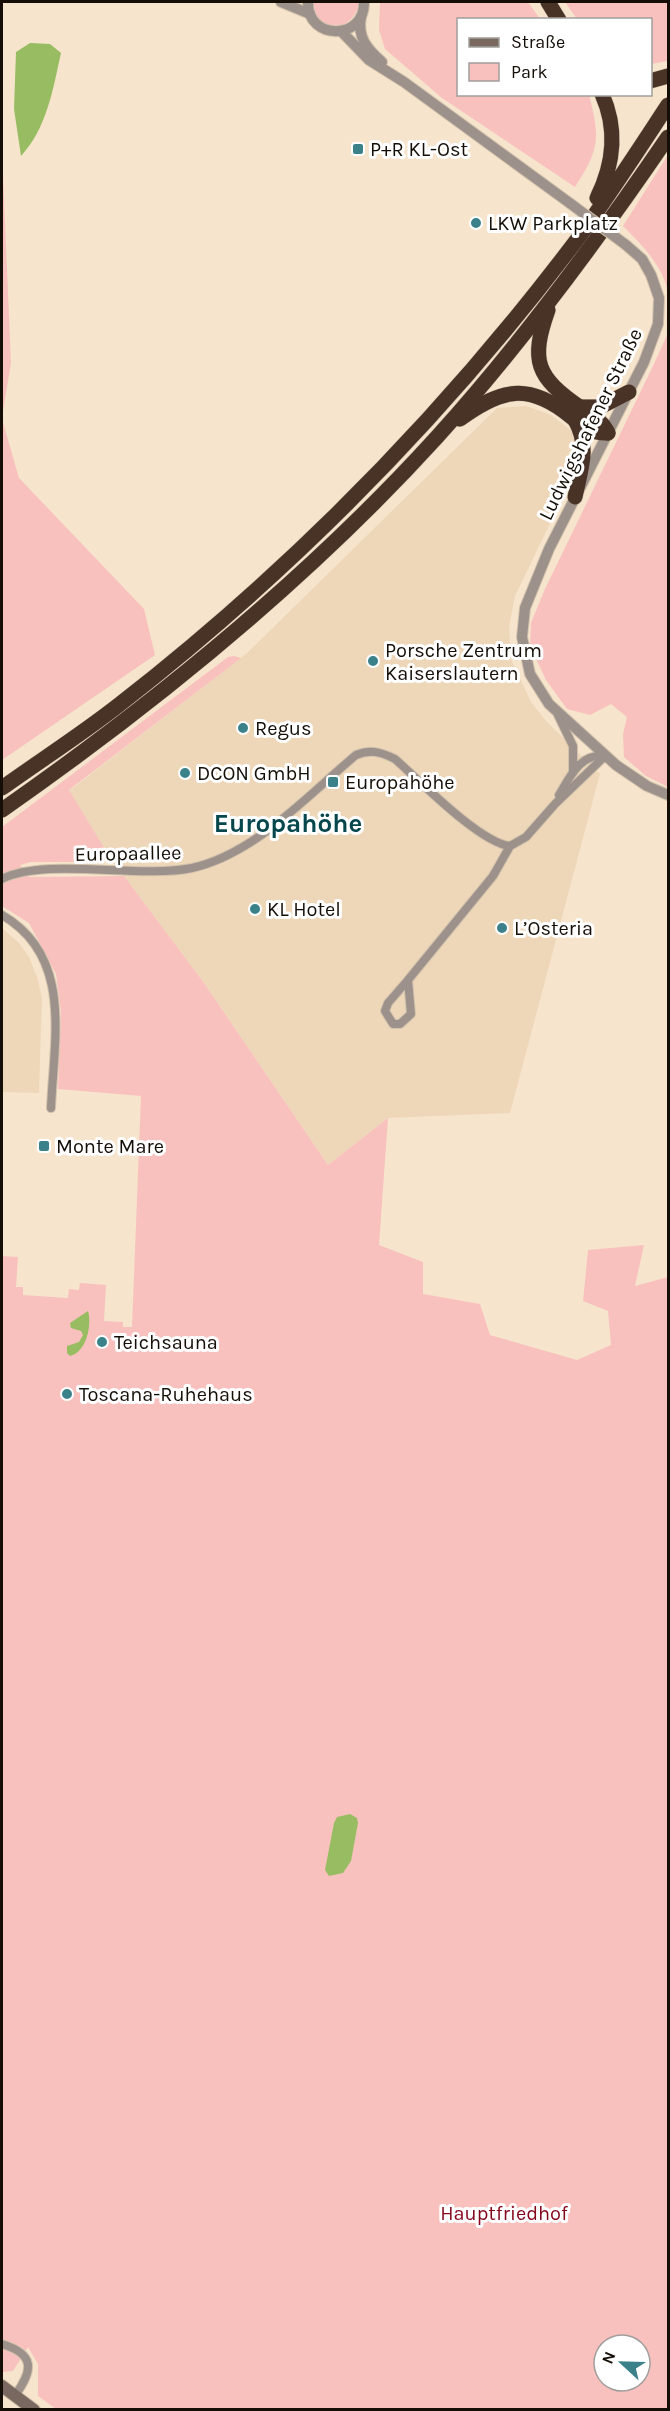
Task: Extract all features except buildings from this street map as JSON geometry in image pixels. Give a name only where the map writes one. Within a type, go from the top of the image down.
[{"type":"highway","points":[[548,2],[558,18]]},
{"type":"highway","points":[[652,81],[669,76]]},
{"type":"highway","points":[[578,238],[603,186],[611,160],[611,122],[603,96]]},
{"type":"highway","points":[[2,788],[119,705],[197,640],[304,543],[396,455],[578,238],[669,105]]},
{"type":"highway","points":[[2,810],[128,719],[229,637],[339,537],[436,438],[552,299],[669,137]]},
{"type":"highway","points":[[552,299],[538,342],[538,361],[549,380],[578,414],[585,448],[575,496]]},
{"type":"highway","points":[[578,414],[600,408],[629,392]]},
{"type":"highway","points":[[436,438],[486,401],[506,394],[522,393],[539,396],[578,414],[599,420],[608,433]]},
{"type":"main road","points":[[2,2386],[34,2409]]},
{"type":"street","points":[[281,2],[310,14],[322,29],[342,32],[355,25],[361,17],[364,2]]},
{"type":"street","points":[[308,2],[310,14]]},
{"type":"street","name":"Ludwigshafener Straße","points":[[361,17],[360,33],[366,46],[404,82]]},
{"type":"street","name":"Ludwigshafener Straße","points":[[342,32],[369,60],[404,82],[626,245],[646,266],[656,286],[660,308],[654,337],[629,392],[575,496],[529,599],[523,627],[524,654],[530,674],[555,711],[605,756],[637,780],[669,795]]},
{"type":"street","points":[[555,711],[573,746],[573,774]]},
{"type":"street","name":"Europaallee","points":[[2,879],[25,872],[152,871],[191,868],[214,862],[252,842],[356,755],[364,752],[379,752],[395,759],[479,832],[495,843],[510,846]]},
{"type":"street","points":[[555,804],[573,774],[586,758],[605,756]]},
{"type":"street","points":[[408,980],[411,1014],[400,1024],[393,1024],[385,1011],[388,1003],[494,876],[510,846],[526,837],[555,804],[605,756]]},
{"type":"street","points":[[2,915],[15,923],[33,942],[52,982],[56,1013],[51,1107]]},
{"type":"street","points":[[2,2344],[16,2350],[27,2360],[29,2367],[26,2381],[16,2394]]},
{"type":"shaded area","points":[[30,43],[50,44],[61,53],[43,121],[21,156],[14,109],[16,52]]},
{"type":"shaded area","name":"Europahöhe","points":[[526,406],[551,415],[572,431],[576,447],[574,470],[569,484],[515,596],[509,627],[511,659],[531,702],[546,721],[600,774],[510,1113],[388,1118],[328,1165],[204,983],[111,859],[69,791],[247,653],[497,408]]},
{"type":"shaded area","points":[[2,928],[19,943],[29,957],[38,980],[42,999],[39,1093],[2,1092]]},
{"type":"shaded area","points":[[88,1311],[87,1337],[81,1349],[70,1356],[67,1353],[67,1346],[79,1342],[83,1335],[81,1331],[71,1328],[70,1323]]},
{"type":"shaded area","points":[[350,1814],[357,1818],[358,1823],[351,1861],[343,1873],[329,1876],[325,1870],[334,1823],[337,1817]]},
{"type":"green space","points":[[314,2],[359,3],[355,14],[349,21],[333,26],[326,25],[319,20]]},
{"type":"green space","points":[[380,2],[528,2],[539,18],[457,18],[457,96],[589,96],[595,122],[596,142],[589,162],[575,187],[442,98],[385,49],[379,30]]},
{"type":"green space","points":[[565,2],[668,2],[668,61],[652,64],[652,18],[576,18]]},
{"type":"green space","points":[[2,152],[11,363],[2,417]]},
{"type":"green space","points":[[668,155],[668,294],[657,266],[623,226]]},
{"type":"green space","points":[[668,333],[668,787],[646,776],[624,757],[623,734],[627,717],[611,704],[590,715],[567,709],[546,680],[530,646],[531,623],[545,589]]},
{"type":"green space","points":[[2,419],[19,478],[144,609],[155,655],[2,760]]},
{"type":"green space","name":"Hauptfriedhof","points":[[228,657],[241,658],[69,790],[111,859],[103,862],[31,862],[20,865],[29,877],[124,876],[204,983],[328,1165],[388,1118],[379,1245],[423,1262],[423,1294],[480,1304],[490,1335],[577,1360],[611,1345],[608,1311],[583,1301],[588,1250],[644,1245],[635,1286],[668,1277],[668,2409],[56,2409],[38,2396],[38,2364],[28,2347],[13,2371],[2,2372],[2,1256],[18,1257],[16,1287],[23,1287],[23,1295],[68,1298],[69,1289],[79,1290],[80,1283],[106,1285],[104,1321],[123,1322],[123,1327],[132,1327],[141,1096],[58,1089],[61,1012],[56,974],[29,923],[2,906],[2,827]]},
{"type":"place","name":"P+R KL-Ost","points":[[358,149]]},
{"type":"place","name":"LKW Parkplatz","points":[[476,223]]},
{"type":"place","name":"Porsche Zentrum Kaiserslautern","points":[[373,661]]},
{"type":"place","name":"Regus","points":[[243,728]]},
{"type":"place","name":"DCON GmbH","points":[[185,773]]},
{"type":"place","name":"Europahöhe","points":[[333,782]]},
{"type":"place","name":"KL Hotel","points":[[255,909]]},
{"type":"place","name":"L’Osteria","points":[[502,928]]},
{"type":"place","name":"Monte Mare","points":[[44,1146]]},
{"type":"place","name":"Teichsauna","points":[[102,1342]]},
{"type":"place","name":"Toscana-Ruhehaus","points":[[67,1394]]},
{"type":"district","name":"Europahöhe","points":[[288,823]]}]
